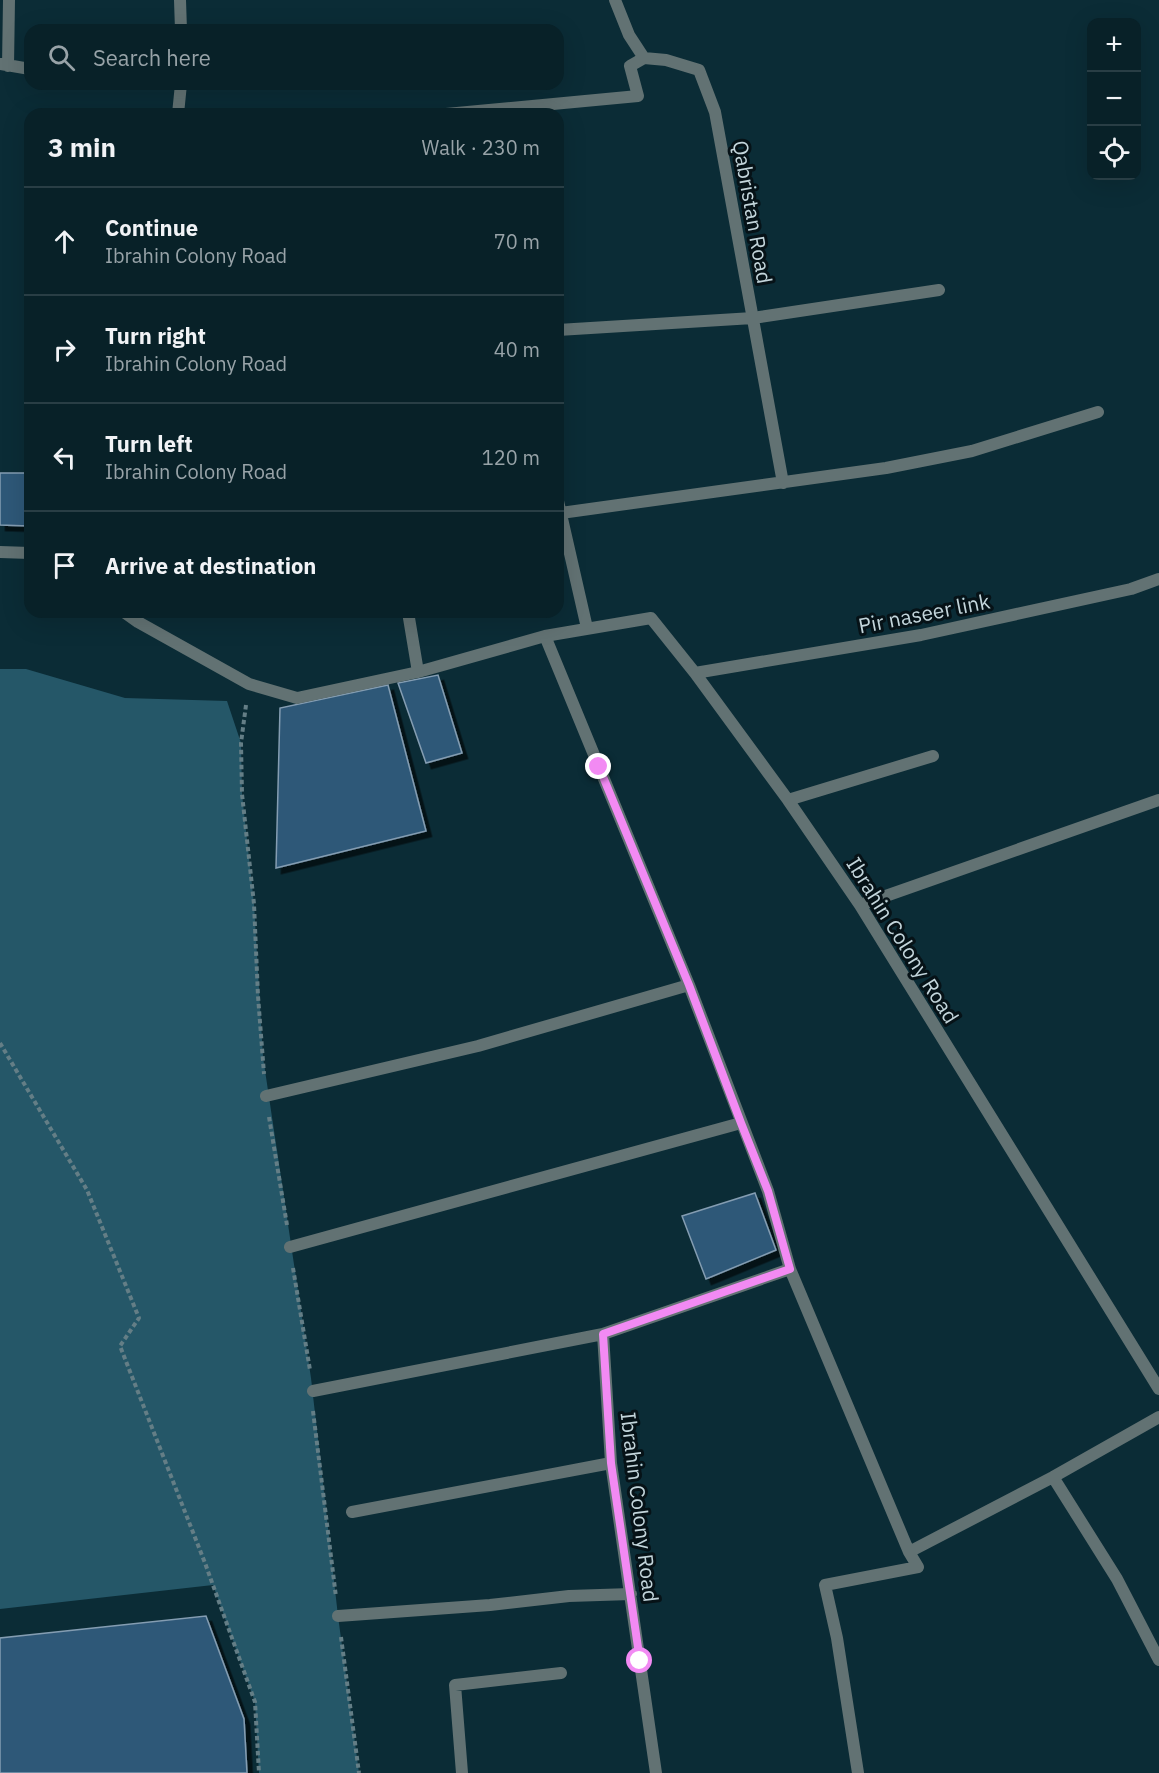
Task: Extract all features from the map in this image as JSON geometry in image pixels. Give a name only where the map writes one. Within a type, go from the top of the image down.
[{"type":"street","points":[[9,0],[4,65],[24,68]]},
{"type":"street","points":[[180,0],[181,24]]},
{"type":"street","points":[[510,108],[638,96],[630,66],[644,58],[629,35],[615,0]]},
{"type":"street","name":"Qabristan Road","points":[[644,58],[666,60],[699,70],[715,112],[783,483]]},
{"type":"street","points":[[179,108],[180,90]]},
{"type":"street","points":[[564,330],[753,318],[939,290]]},
{"type":"street","points":[[564,506],[783,483],[886,468],[972,451],[1098,412]]},
{"type":"street","points":[[564,529],[587,628]]},
{"type":"street","points":[[0,552],[24,553]]},
{"type":"street","name":"Pir naseer link","points":[[694,673],[921,635],[1131,589],[1159,579]]},
{"type":"street","name":"Ibrahin Colony Road","points":[[140,618],[249,684],[297,698],[418,672],[544,636],[651,618],[788,800],[860,905],[1159,1389]]},
{"type":"street","points":[[409,618],[418,672]]},
{"type":"street","points":[[544,636],[689,985],[768,1191],[790,1269],[909,1552],[918,1567],[825,1585],[837,1638],[858,1773]]},
{"type":"street","points":[[788,800],[933,756]]},
{"type":"street","points":[[860,905],[1159,800]]},
{"type":"street","points":[[266,1096],[477,1046],[689,985]]},
{"type":"street","points":[[290,1247],[741,1123]]},
{"type":"street","points":[[313,1391],[603,1334],[790,1269]]},
{"type":"street","name":"Ibrahin Colony Road","points":[[603,1334],[611,1463],[656,1773]]},
{"type":"street","points":[[909,1552],[1053,1477],[1159,1417]]},
{"type":"street","points":[[352,1512],[611,1463]]},
{"type":"street","points":[[1053,1477],[1117,1579],[1159,1660]]},
{"type":"street","points":[[338,1616],[490,1605],[569,1596],[631,1594]]},
{"type":"street","points":[[462,1773],[455,1685],[561,1673]]},
{"type":"path","points":[[0,1043],[87,1190],[139,1318],[120,1346],[205,1563],[255,1702],[259,1773]]},
{"type":"shaded area","points":[[0,669],[26,669],[125,698],[227,701],[241,743],[242,794],[254,904],[263,1057],[311,1378],[338,1616],[359,1773],[259,1773],[255,1702],[213,1585],[0,1609]]},
{"type":"building","points":[[0,473],[24,473],[24,526],[0,525]]},
{"type":"building","points":[[438,675],[462,753],[426,763],[398,683]]},
{"type":"building","points":[[388,685],[426,831],[276,868],[280,708]]},
{"type":"building","points":[[755,1193],[776,1250],[706,1279],[682,1216]]},
{"type":"building","points":[[206,1616],[244,1719],[247,1773],[0,1773],[0,1638]]},
{"type":"route","points":[[599,767],[689,985],[768,1191],[790,1269],[603,1334],[611,1463],[640,1661]]}]
